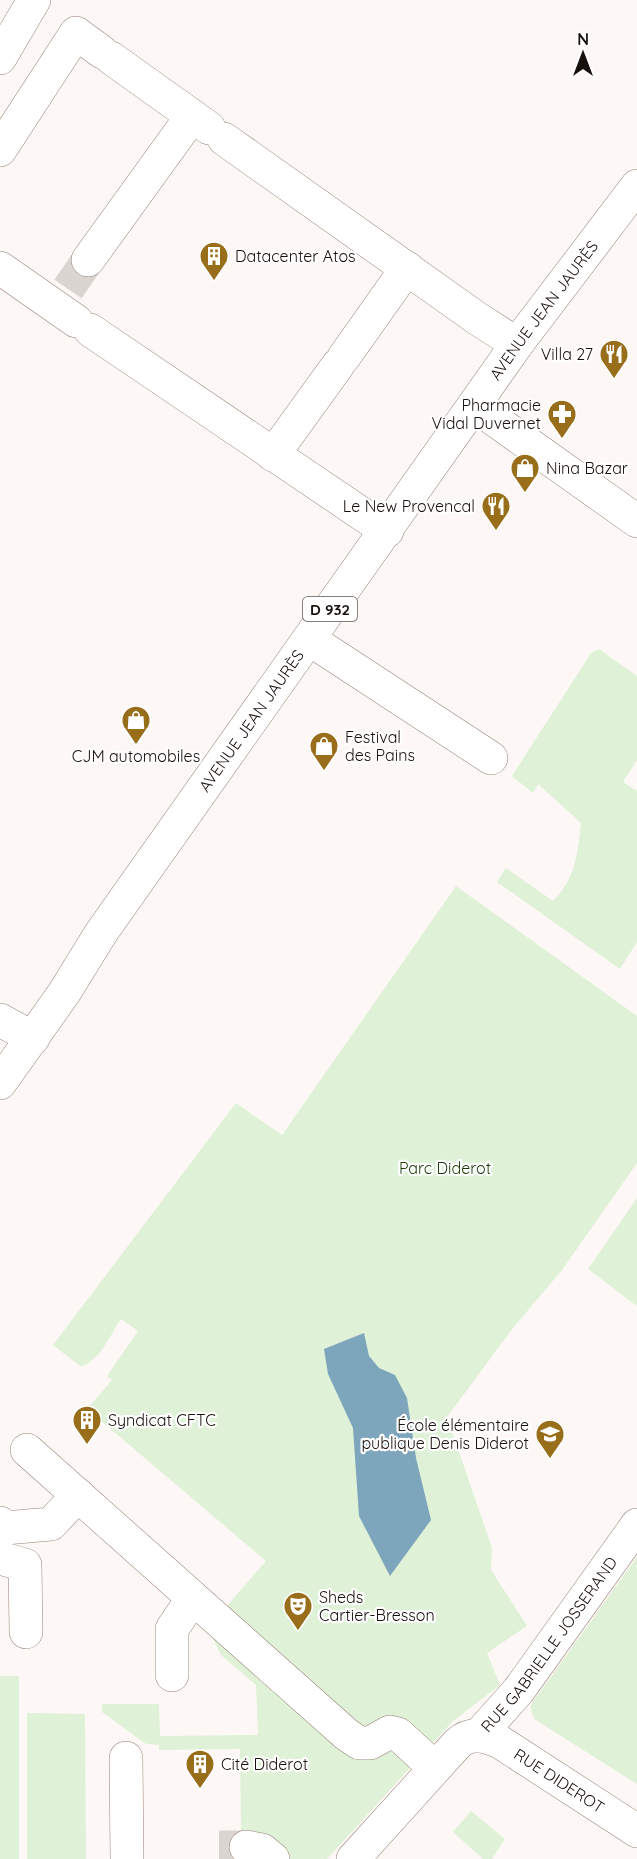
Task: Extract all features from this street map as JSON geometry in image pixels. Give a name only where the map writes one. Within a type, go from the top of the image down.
[{"type":"main road","points":[[0,58],[34,0]]},
{"type":"main road","points":[[0,150],[76,33],[517,344]]},
{"type":"main road","points":[[88,260],[211,129]]},
{"type":"main road","name":"AVENUE JEAN JAURÈS","points":[[0,1083],[33,1038],[101,933],[517,344],[637,186]]},
{"type":"main road","points":[[0,268],[72,312],[273,455],[387,531]]},
{"type":"main road","points":[[273,455],[407,268]]},
{"type":"main road","points":[[475,406],[637,521]]},
{"type":"main road","points":[[309,639],[490,758]]},
{"type":"main road","points":[[0,1020],[33,1038]]},
{"type":"main road","points":[[27,1450],[359,1743],[370,1743],[390,1732],[398,1734],[435,1768]]},
{"type":"main road","points":[[0,1523],[5,1528],[51,1524],[78,1495]]},
{"type":"main road","name":"RUE GABRIELLE JOSSERAND","points":[[353,1859],[462,1739],[478,1736],[519,1690],[637,1525]]},
{"type":"main road","points":[[0,1558],[25,1565],[26,1632]]},
{"type":"main road","points":[[172,1675],[172,1629],[193,1598]]},
{"type":"main road","name":"RUE DIDEROT","points":[[478,1736],[500,1742],[637,1831]]},
{"type":"main road","points":[[126,1758],[127,1859]]},
{"type":"green space","points":[[599,649],[637,676],[637,760],[623,782],[637,791],[637,942],[620,969],[497,882],[506,868],[553,901],[571,875],[577,855],[581,823],[538,784],[533,793],[512,776],[591,653]]},
{"type":"green space","name":"Parc Diderot","points":[[456,886],[637,1016],[637,1163],[562,1270],[513,1328],[447,1417],[492,1548],[491,1570],[527,1626],[487,1653],[500,1685],[452,1722],[327,1859],[289,1859],[268,1840],[256,1834],[241,1831],[240,1749],[159,1750],[159,1745],[146,1744],[102,1712],[102,1704],[159,1704],[160,1736],[258,1735],[256,1685],[221,1655],[213,1639],[219,1615],[266,1561],[87,1409],[112,1380],[107,1376],[138,1331],[121,1319],[99,1354],[87,1364],[80,1366],[53,1345],[236,1103],[282,1135]]},
{"type":"green space","points":[[637,1198],[637,1306],[588,1269]]},
{"type":"green space","points":[[637,1557],[637,1784],[534,1719],[530,1706]]},
{"type":"green space","points":[[0,1676],[19,1676],[19,1859],[0,1859]]},
{"type":"green space","points":[[27,1713],[85,1714],[86,1859],[27,1859]]},
{"type":"green space","points":[[471,1811],[505,1839],[492,1859],[483,1859],[453,1832]]},
{"type":"water","points":[[364,1333],[369,1356],[379,1368],[395,1375],[407,1398],[416,1458],[431,1520],[390,1576],[359,1516],[353,1428],[328,1374],[324,1349]]},
{"type":"tunnel","points":[[68,289],[88,260]]},
{"type":"tunnel","points":[[219,1847],[246,1847]]},
{"type":"place","name":"Datacenter Atos","points":[[214,282]]},
{"type":"place","name":"Villa 27","points":[[614,380]]},
{"type":"place","name":"Pharmacie Vidal Duvernet","points":[[562,440]]},
{"type":"place","name":"Nina Bazar","points":[[525,494]]},
{"type":"place","name":"Le New Provencal","points":[[496,532]]},
{"type":"place","name":"CJM automobiles","points":[[136,746]]},
{"type":"place","name":"Festival des Pains","points":[[324,772]]},
{"type":"place","name":"Syndicat CFTC","points":[[87,1446]]},
{"type":"place","name":"École élémentaire publique Denis Diderot","points":[[550,1460]]},
{"type":"place","name":"Sheds Cartier-Bresson","points":[[298,1632]]},
{"type":"place","name":"Cité Diderot","points":[[200,1790]]}]
